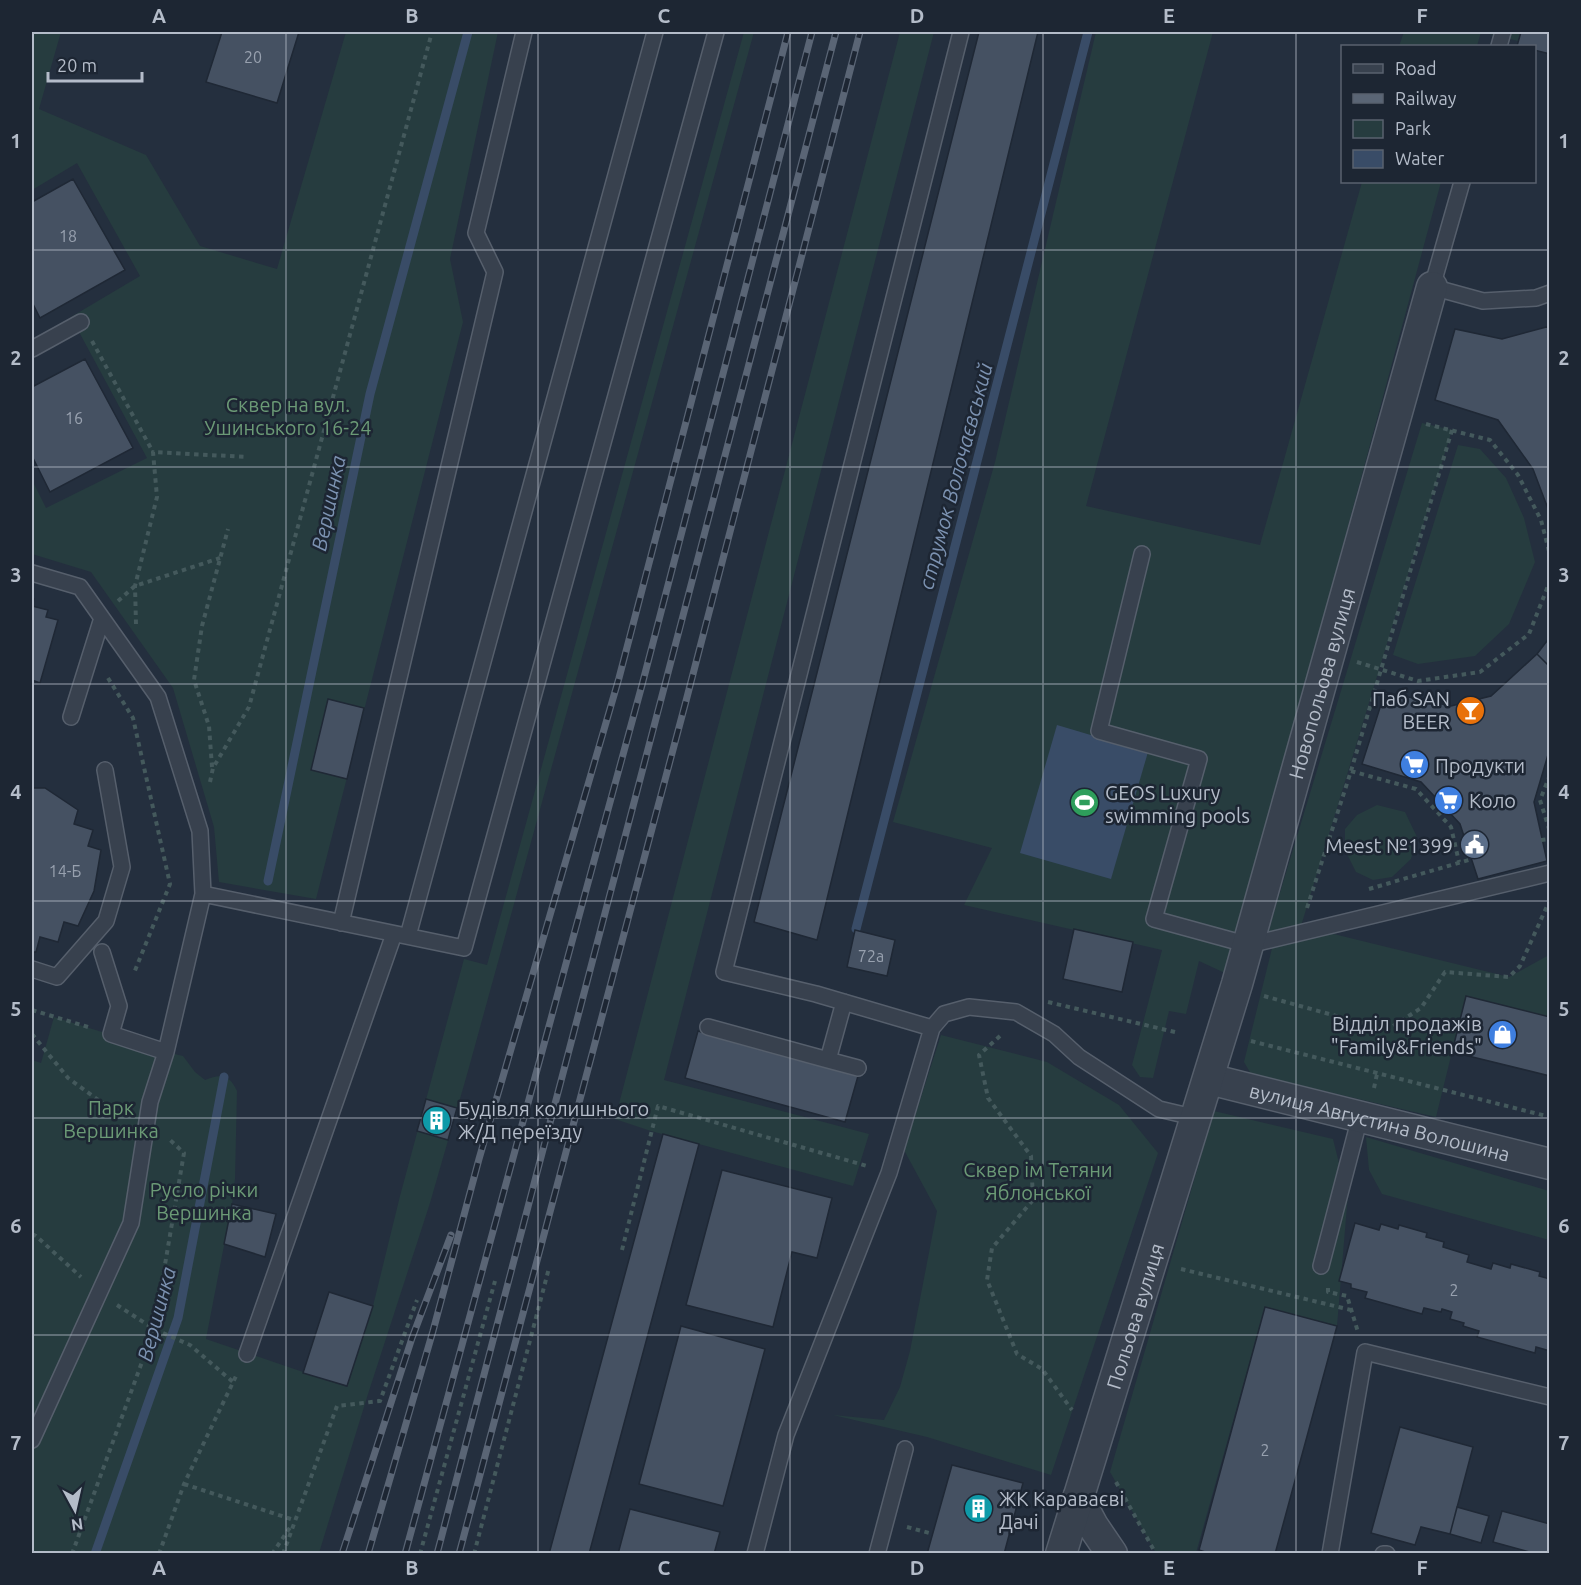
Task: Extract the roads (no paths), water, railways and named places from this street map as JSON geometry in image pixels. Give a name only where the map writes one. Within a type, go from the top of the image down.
[{"type":"street","name":"Новопольова вулиця","points":[[1209,1079],[1432,287]]},
{"type":"street","name":"вулиця Августина Волошина","points":[[1209,1079],[1550,1164]]},
{"type":"street","name":"Польова вулиця","points":[[1061,1554],[1209,1079]]},
{"type":"street","points":[[1078,1498],[1112,1554]]},
{"type":"lane","points":[[341,923],[495,272],[476,233],[524,32]]},
{"type":"lane","points":[[247,1354],[401,935],[655,32]]},
{"type":"lane","points":[[203,894],[464,948],[716,32]]},
{"type":"lane","points":[[932,1028],[844,1002],[724,972],[961,32]]},
{"type":"lane","points":[[1462,183],[1432,287],[1483,301],[1536,298],[1550,293]]},
{"type":"lane","points":[[32,349],[81,322]]},
{"type":"lane","points":[[1142,554],[1099,731],[1199,759],[1154,919],[1248,945],[1550,873]]},
{"type":"lane","points":[[32,573],[80,587],[158,697],[200,831],[203,894],[166,1052],[150,1102],[131,1223],[32,1440]]},
{"type":"lane","points":[[71,717],[102,618]]},
{"type":"lane","points":[[32,969],[57,977],[106,921],[122,867],[105,770]]},
{"type":"lane","points":[[102,952],[119,1006],[111,1034],[166,1052]]},
{"type":"lane","points":[[828,1060],[844,1002]]},
{"type":"lane","points":[[755,1554],[786,1435],[889,1173],[932,1028],[944,1014],[969,1007],[1016,1012],[1054,1035],[1079,1057],[1159,1109],[1197,1118]]},
{"type":"lane","points":[[708,1027],[858,1068]]},
{"type":"lane","points":[[1321,1266],[1360,1117]]},
{"type":"lane","points":[[1330,1554],[1365,1352],[1550,1397]]},
{"type":"lane","points":[[877,1554],[905,1449]]},
{"type":"water","name":"GEOS Luxury swimming pools","points":[[1057,725],[1148,752],[1111,879],[1020,853]]},
{"type":"waterway","name":"Вершинка","points":[[268,881],[370,394],[468,32]]},
{"type":"waterway","name":"струмок Волочаєвський","points":[[856,929],[1088,32]]},
{"type":"waterway","name":"Вершинка","points":[[95,1554],[178,1318],[224,1077]]},
{"type":"railway","points":[[368,1554],[433,1331],[479,1159],[619,678],[788,32]]},
{"type":"railway","points":[[405,1554],[642,685],[812,32]]},
{"type":"railway","points":[[437,1554],[836,32]]},
{"type":"railway","points":[[459,1554],[686,701],[860,32]]},
{"type":"railway","points":[[342,1554],[412,1338],[451,1235]]},
{"type":"place","name":"Паб SAN BEER","points":[[1471,710]]},
{"type":"place","name":"Продукти","points":[[1414,765]]},
{"type":"place","name":"Коло","points":[[1448,800]]},
{"type":"place","name":"GEOS Luxury swimming pools","points":[[1084,803]]},
{"type":"place","name":"Meest №1399","points":[[1474,845]]},
{"type":"place","name":"Відділ продажів \"Family&Friends\"","points":[[1503,1034]]},
{"type":"place","name":"Будівля колишнього Ж/Д переїзду","points":[[437,1120]]},
{"type":"place","name":"ЖК Караваєві Дачі","points":[[978,1509]]},
{"type":"park label","name":"Сквер на вул. Ушинського 16-24","points":[[288,416]]},
{"type":"park label","name":"Парк Вершинка","points":[[111,1118]]},
{"type":"park label","name":"Сквер ім Тетяни Яблонської","points":[[1038,1180]]},
{"type":"park label","name":"Русло річки Вершинка","points":[[204,1200]]}]
